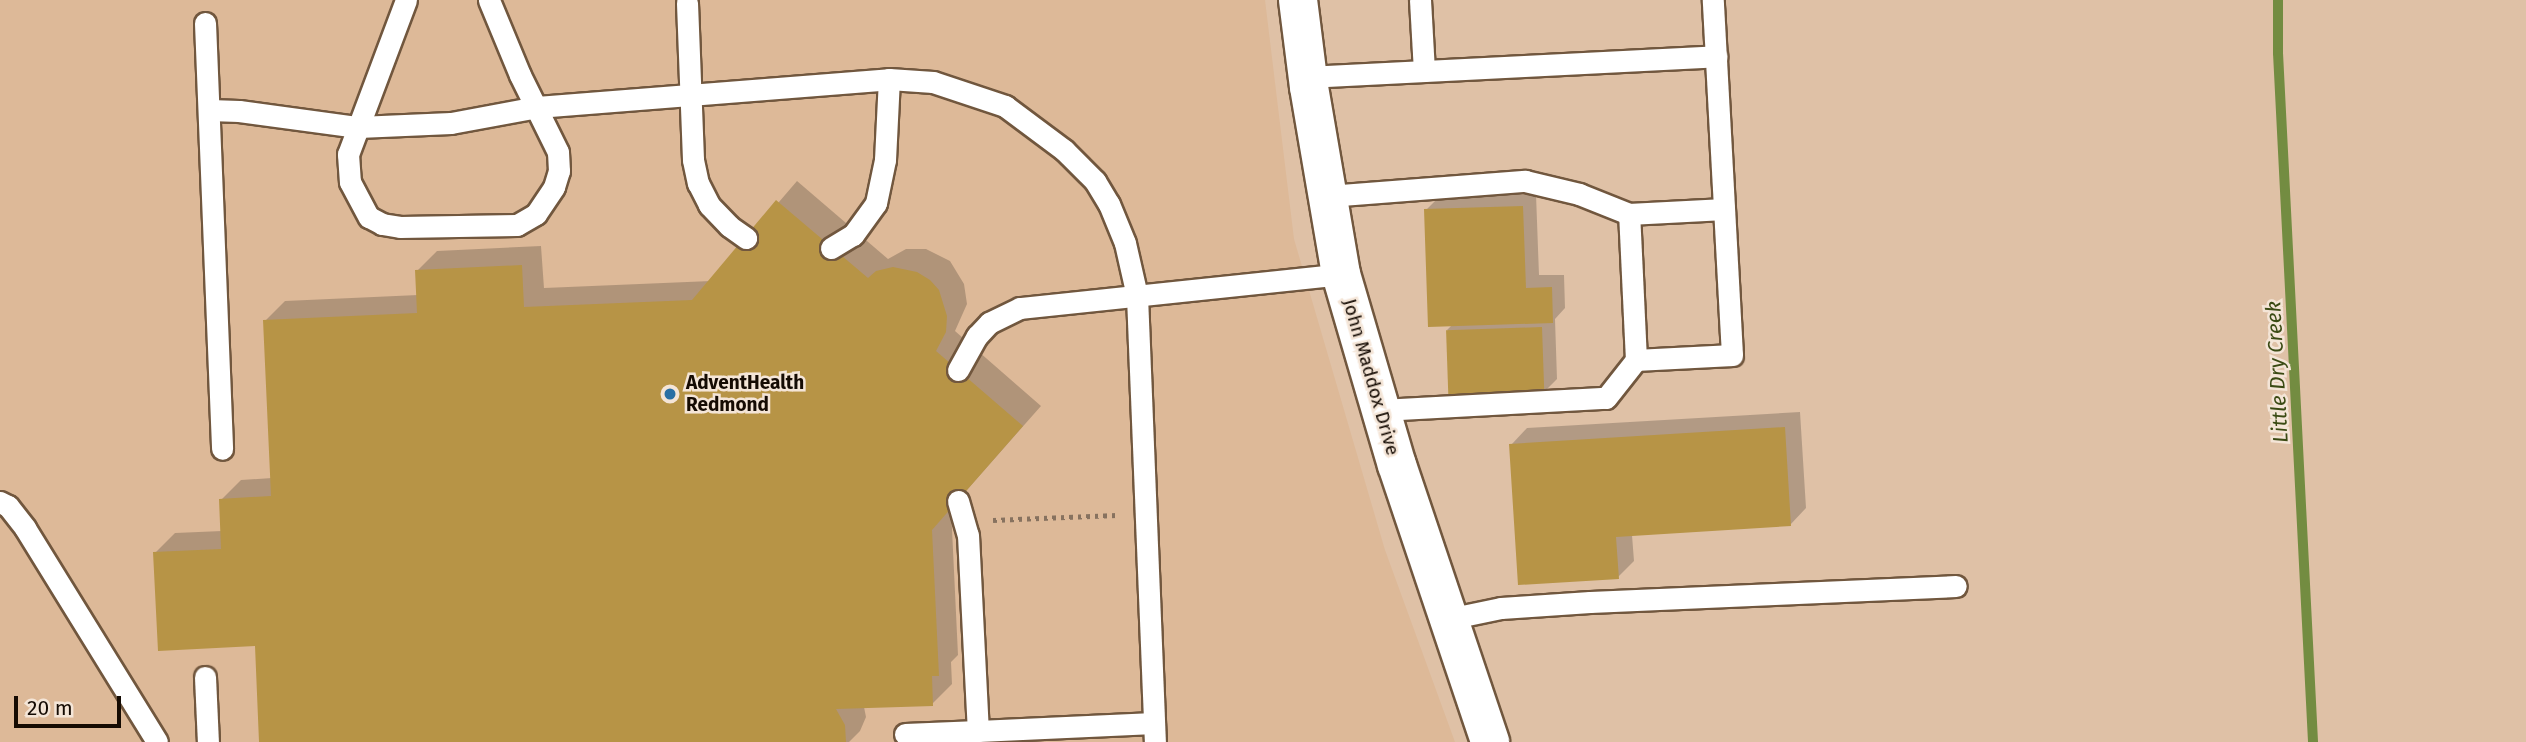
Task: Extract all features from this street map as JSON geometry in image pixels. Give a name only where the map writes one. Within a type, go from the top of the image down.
[{"type":"street","name":"John Maddox Drive","points":[[1298,0],[1307,77],[1341,274],[1381,410],[1490,742]]},
{"type":"lane","points":[[406,0],[348,154],[350,182],[369,216],[382,224],[400,227],[517,225],[536,214],[554,187],[559,171],[558,152],[489,0]]},
{"type":"lane","points":[[1420,0],[1424,71]]},
{"type":"lane","points":[[1636,360],[1732,355],[1713,0]]},
{"type":"lane","points":[[687,4],[693,160],[698,183],[709,205],[729,226],[746,238]]},
{"type":"lane","points":[[205,23],[222,449]]},
{"type":"lane","points":[[1307,77],[1716,56]]},
{"type":"lane","points":[[209,110],[239,111],[358,127],[451,123],[537,107],[888,79],[933,82],[1005,106],[1064,150],[1094,181],[1109,204],[1125,243],[1137,296],[1154,733],[978,731],[905,734]]},
{"type":"lane","points":[[831,248],[853,235],[876,203],[885,160],[888,79]]},
{"type":"lane","points":[[1328,196],[1525,181],[1579,194],[1629,214],[1724,209]]},
{"type":"lane","points":[[1381,410],[1606,398],[1636,360],[1629,214]]},
{"type":"lane","points":[[958,370],[977,336],[1000,315],[1044,304],[1341,274]]},
{"type":"lane","points":[[0,502],[25,528],[157,742]]},
{"type":"lane","points":[[961,511],[968,535],[978,731]]},
{"type":"lane","points":[[1448,619],[1501,608],[1577,603],[1956,586]]},
{"type":"lane","points":[[205,677],[208,742]]},
{"type":"path","points":[[961,511],[1146,514]]},
{"type":"shaded area","name":"AdventHealth Redmond","points":[[0,0],[1265,0],[1294,239],[1385,550],[1455,742],[0,742]]},
{"type":"building","points":[[776,200],[868,278],[876,271],[893,267],[917,272],[930,280],[939,290],[947,316],[946,332],[936,351],[1023,426],[932,530],[939,676],[932,676],[933,706],[836,709],[845,725],[846,742],[259,742],[255,646],[158,651],[153,552],[221,549],[219,499],[271,496],[263,320],[417,313],[415,270],[522,265],[524,307],[692,300]]},
{"type":"building","points":[[1523,206],[1526,288],[1552,287],[1553,323],[1428,327],[1424,209]]},
{"type":"building","points":[[1542,327],[1544,394],[1448,397],[1446,330]]},
{"type":"building","points":[[1785,427],[1791,526],[1616,537],[1619,579],[1518,585],[1509,444]]},
{"type":"waterway","name":"Little Dry Creek","points":[[2278,0],[2278,53],[2313,742]]},
{"type":"place","name":"AdventHealth Redmond","points":[[670,394]]}]
